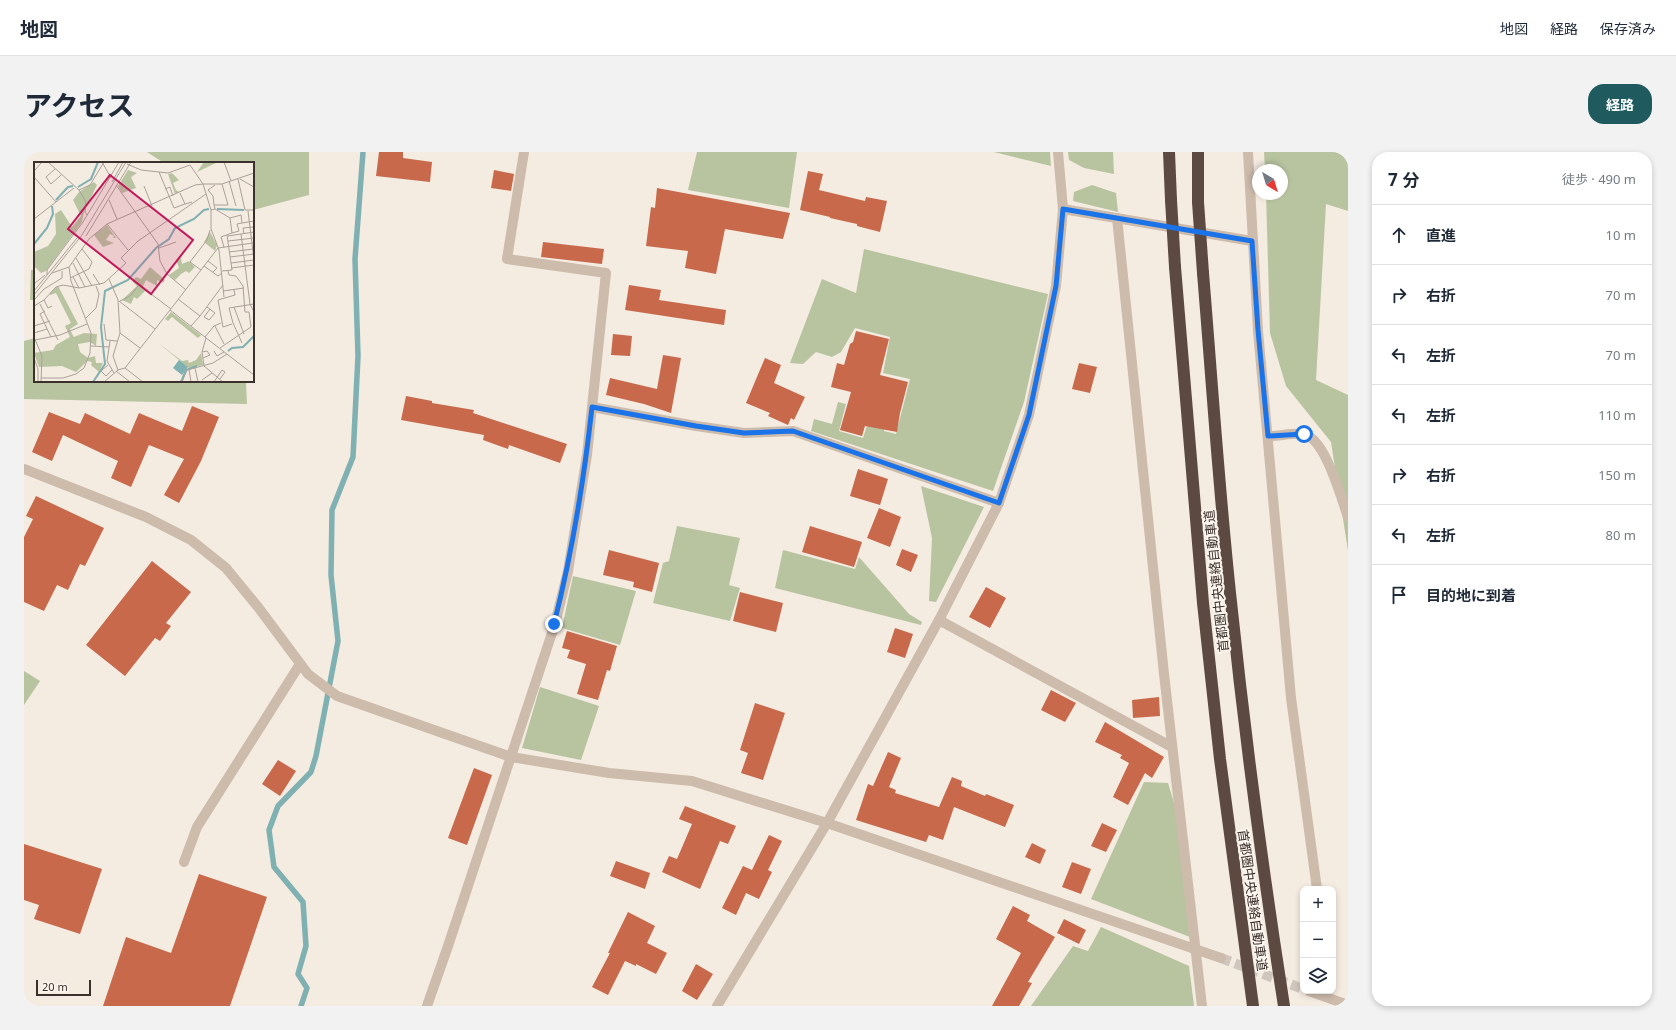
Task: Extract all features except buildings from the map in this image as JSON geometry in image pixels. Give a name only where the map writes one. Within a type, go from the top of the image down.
[{"type":"highway","name":"首都圏中央連絡自動車道","points":[[1169,152],[1175,266],[1204,611],[1220,759],[1253,1006]]},
{"type":"highway","name":"首都圏中央連絡自動車道","points":[[1198,152],[1198,202],[1203,273],[1231,600],[1268,907],[1284,1006]]},
{"type":"street","points":[[427,1006],[554,624],[568,571],[587,455],[606,273],[507,259],[524,152]]},
{"type":"street","points":[[717,1006],[827,823],[939,620],[999,503],[1029,415],[1056,286],[1063,209],[1058,152]]},
{"type":"street","points":[[1248,152],[1258,330],[1291,698],[1317,886]]},
{"type":"street","points":[[1063,209],[1252,241]]},
{"type":"street","points":[[1117,218],[1172,747],[1194,948],[1202,1006]]},
{"type":"street","points":[[592,407],[744,433],[793,431],[999,503]]},
{"type":"street","points":[[1268,436],[1304,434],[1315,441],[1326,457],[1348,517]]},
{"type":"street","points":[[24,469],[146,517],[191,540],[226,568],[258,607],[308,674],[337,696],[511,757],[609,773],[692,781],[827,823],[1221,958]]},
{"type":"street","points":[[939,620],[1172,747]]},
{"type":"street","points":[[184,862],[197,827],[300,664]]},
{"type":"street","points":[[1317,994],[1348,1005]]},
{"type":"green space","points":[[147,152],[309,152],[309,195],[254,210],[254,162],[162,162]]},
{"type":"green space","points":[[697,152],[797,152],[789,208],[688,190]]},
{"type":"green space","points":[[994,152],[1050,152],[1051,166]]},
{"type":"green space","points":[[1068,152],[1113,152],[1114,174],[1084,168],[1069,160]]},
{"type":"green space","points":[[1264,152],[1348,152],[1348,211],[1326,204],[1316,380],[1348,395],[1348,551],[1331,442],[1286,386],[1270,333],[1266,200],[1288,200],[1288,164],[1265,164]]},
{"type":"green space","points":[[1092,185],[1116,193],[1118,212],[1073,201],[1074,192]]},
{"type":"green space","points":[[864,249],[1048,294],[1024,402],[993,491],[811,431],[814,419],[832,424],[838,402],[846,404],[839,431],[863,438],[869,419],[884,423],[884,431],[896,434],[910,379],[883,373],[890,337],[855,328],[841,352],[832,357],[816,352],[803,364],[790,363],[822,279],[856,293]]},
{"type":"green space","points":[[31,270],[34,270],[34,300],[30,300]]},
{"type":"green space","points":[[34,338],[34,382],[246,382],[247,404],[24,399],[24,341]]},
{"type":"green space","points":[[921,486],[984,507],[936,602],[929,601],[932,538]]},
{"type":"green space","points":[[677,526],[740,538],[729,585],[740,588],[730,621],[653,603],[663,563],[669,561]]},
{"type":"green space","points":[[783,550],[855,569],[859,557],[909,614],[922,622],[921,625],[775,588]]},
{"type":"green space","points":[[573,576],[636,591],[620,645],[562,628]]},
{"type":"green space","points":[[24,671],[40,681],[24,705]]},
{"type":"green space","points":[[540,687],[599,706],[581,760],[522,748]]},
{"type":"green space","points":[[1144,782],[1168,783],[1175,806],[1190,937],[1091,899]]},
{"type":"green space","points":[[1101,927],[1189,966],[1194,1006],[1031,1006],[1073,946],[1088,951]]},
{"type":"waterway","points":[[301,1006],[307,988],[298,974],[306,946],[303,902],[274,867],[269,830],[278,806],[311,772],[316,756],[338,641],[331,575],[332,510],[353,457],[358,356],[355,259],[363,152]]},
{"type":"tunnel","points":[[1221,958],[1300,988]]},
{"type":"route","points":[[554,624],[568,571],[587,455],[592,407],[744,433],[793,431],[999,503],[1029,415],[1056,286],[1063,209],[1252,241],[1258,330],[1268,436],[1304,434]]}]
